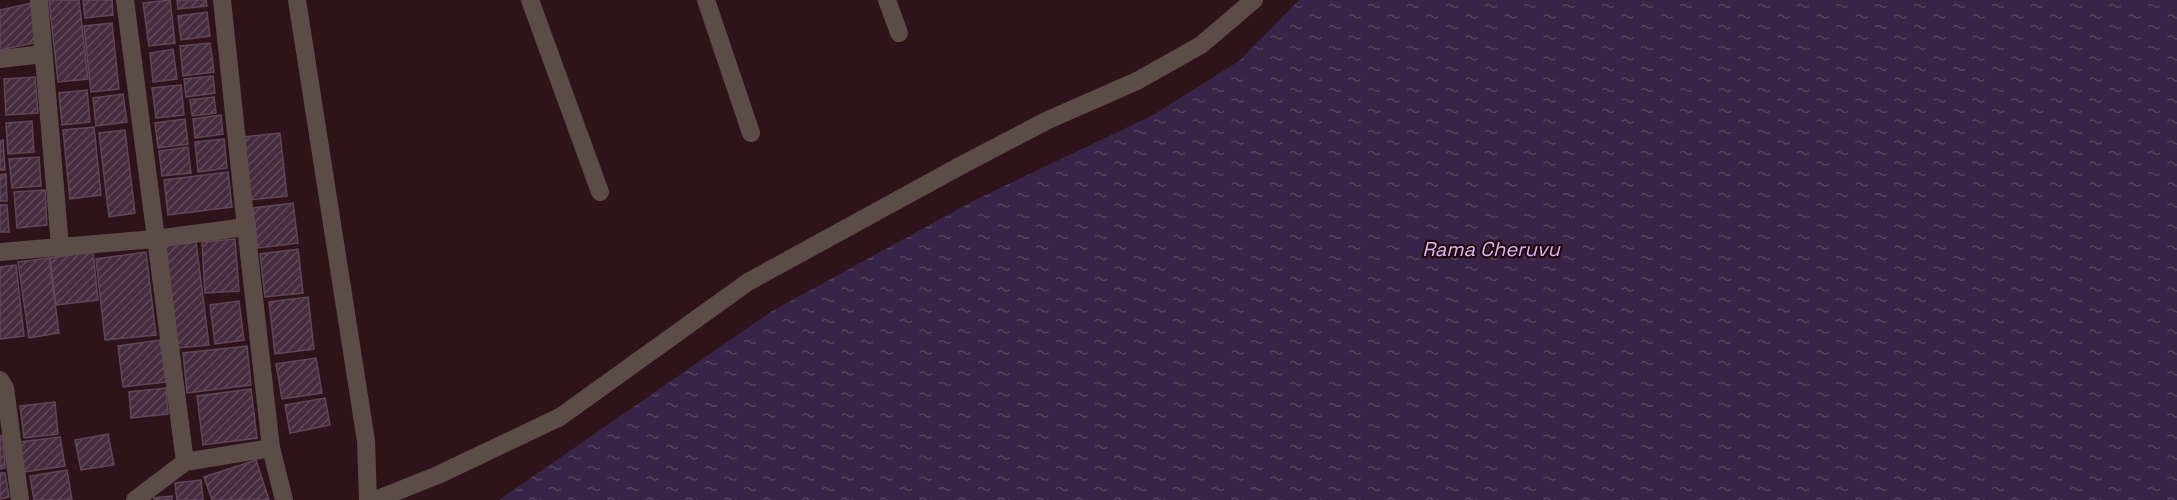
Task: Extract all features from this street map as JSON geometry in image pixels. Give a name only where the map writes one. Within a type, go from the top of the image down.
[{"type":"street","points":[[39,0],[60,246]]},
{"type":"street","points":[[125,0],[185,462]]},
{"type":"street","points":[[222,0],[272,448],[284,500]]},
{"type":"street","points":[[297,0],[366,441],[368,500]]},
{"type":"street","points":[[530,0],[600,192]]},
{"type":"street","points":[[706,0],[751,133]]},
{"type":"street","points":[[887,0],[899,33]]},
{"type":"street","points":[[375,500],[438,475],[560,417],[748,282],[960,165],[1048,120],[1137,81],[1201,45],[1254,0]]},
{"type":"street","points":[[0,59],[43,54]]},
{"type":"street","points":[[0,252],[155,238],[246,226]]},
{"type":"street","points":[[0,380],[5,388],[20,500]]},
{"type":"street","points":[[135,500],[185,462],[272,448]]},
{"type":"water","name":"Rama Cheruvu","points":[[1299,0],[2177,0],[2177,500],[499,500],[772,311],[977,199],[1153,115],[1239,61]]},
{"type":"building","points":[[49,0],[79,0],[88,79],[58,82]]},
{"type":"building","points":[[83,0],[112,0],[113,15],[85,18]]},
{"type":"building","points":[[170,0],[175,43],[149,46],[143,3]]},
{"type":"building","points":[[177,0],[206,0],[207,6],[178,9]]},
{"type":"building","points":[[32,3],[39,42],[0,50],[0,10]]},
{"type":"building","points":[[207,12],[210,36],[181,40],[178,16]]},
{"type":"building","points":[[112,23],[119,89],[91,92],[84,26]]},
{"type":"building","points":[[210,43],[214,72],[183,76],[180,46]]},
{"type":"building","points":[[173,49],[177,79],[153,82],[150,53]]},
{"type":"building","points":[[213,76],[215,93],[186,97],[184,79]]},
{"type":"building","points":[[35,77],[38,113],[6,115],[4,79]]},
{"type":"building","points":[[181,85],[184,115],[156,118],[152,88]]},
{"type":"building","points":[[87,90],[90,122],[62,125],[59,93]]},
{"type":"building","points":[[123,94],[127,122],[96,126],[93,98]]},
{"type":"building","points":[[214,97],[216,113],[192,116],[190,100]]},
{"type":"building","points":[[221,115],[223,134],[195,138],[193,119]]},
{"type":"building","points":[[185,119],[188,144],[158,148],[155,123]]},
{"type":"building","points":[[32,121],[34,152],[8,154],[6,123]]},
{"type":"building","points":[[94,127],[101,195],[70,199],[63,130]]},
{"type":"building","points":[[125,130],[135,213],[109,217],[99,133]]},
{"type":"building","points":[[280,133],[287,196],[250,200],[243,137]]},
{"type":"building","points":[[224,139],[227,168],[198,172],[195,142]]},
{"type":"building","points":[[3,140],[5,170],[0,170],[0,141]]},
{"type":"building","points":[[188,147],[191,173],[162,176],[159,151]]},
{"type":"building","points":[[39,157],[41,186],[12,188],[9,159]]},
{"type":"building","points":[[228,172],[232,207],[168,215],[164,180]]},
{"type":"building","points":[[6,174],[7,201],[0,201],[0,175]]},
{"type":"building","points":[[45,190],[47,225],[17,228],[14,192]]},
{"type":"building","points":[[293,203],[298,243],[258,248],[253,208]]},
{"type":"building","points":[[0,205],[7,205],[9,232],[0,232]]},
{"type":"building","points":[[235,239],[239,291],[205,293],[202,242]]},
{"type":"building","points":[[196,242],[209,345],[178,348],[166,246]]},
{"type":"building","points":[[298,249],[303,293],[265,297],[260,254]]},
{"type":"building","points":[[93,252],[98,300],[56,305],[50,258]]},
{"type":"building","points":[[146,252],[156,335],[105,340],[96,259]]},
{"type":"building","points":[[49,258],[59,333],[29,338],[18,262]]},
{"type":"building","points":[[16,265],[24,336],[0,339],[0,267]]},
{"type":"building","points":[[308,297],[314,349],[275,354],[269,302]]},
{"type":"building","points":[[239,301],[244,340],[215,344],[210,305]]},
{"type":"building","points":[[160,340],[166,382],[123,387],[118,346]]},
{"type":"building","points":[[247,346],[251,385],[187,393],[183,353]]},
{"type":"building","points":[[316,358],[322,393],[282,399],[276,364]]},
{"type":"building","points":[[166,388],[168,414],[131,418],[129,392]]},
{"type":"building","points":[[251,389],[257,438],[203,445],[197,396]]},
{"type":"building","points":[[325,398],[330,425],[290,433],[285,405]]},
{"type":"building","points":[[55,402],[58,434],[24,438],[20,406]]},
{"type":"building","points":[[108,434],[114,465],[81,470],[75,440]]},
{"type":"building","points":[[0,436],[3,436],[5,468],[0,469]]},
{"type":"building","points":[[60,437],[65,466],[24,472],[20,442]]},
{"type":"building","points":[[256,460],[269,500],[212,500],[204,477]]},
{"type":"building","points":[[67,470],[72,500],[34,500],[30,476]]},
{"type":"building","points":[[0,473],[5,473],[9,497],[0,499]]},
{"type":"building","points":[[201,480],[203,500],[177,500],[175,483]]},
{"type":"building","points":[[172,496],[172,500],[154,500],[154,498]]}]
